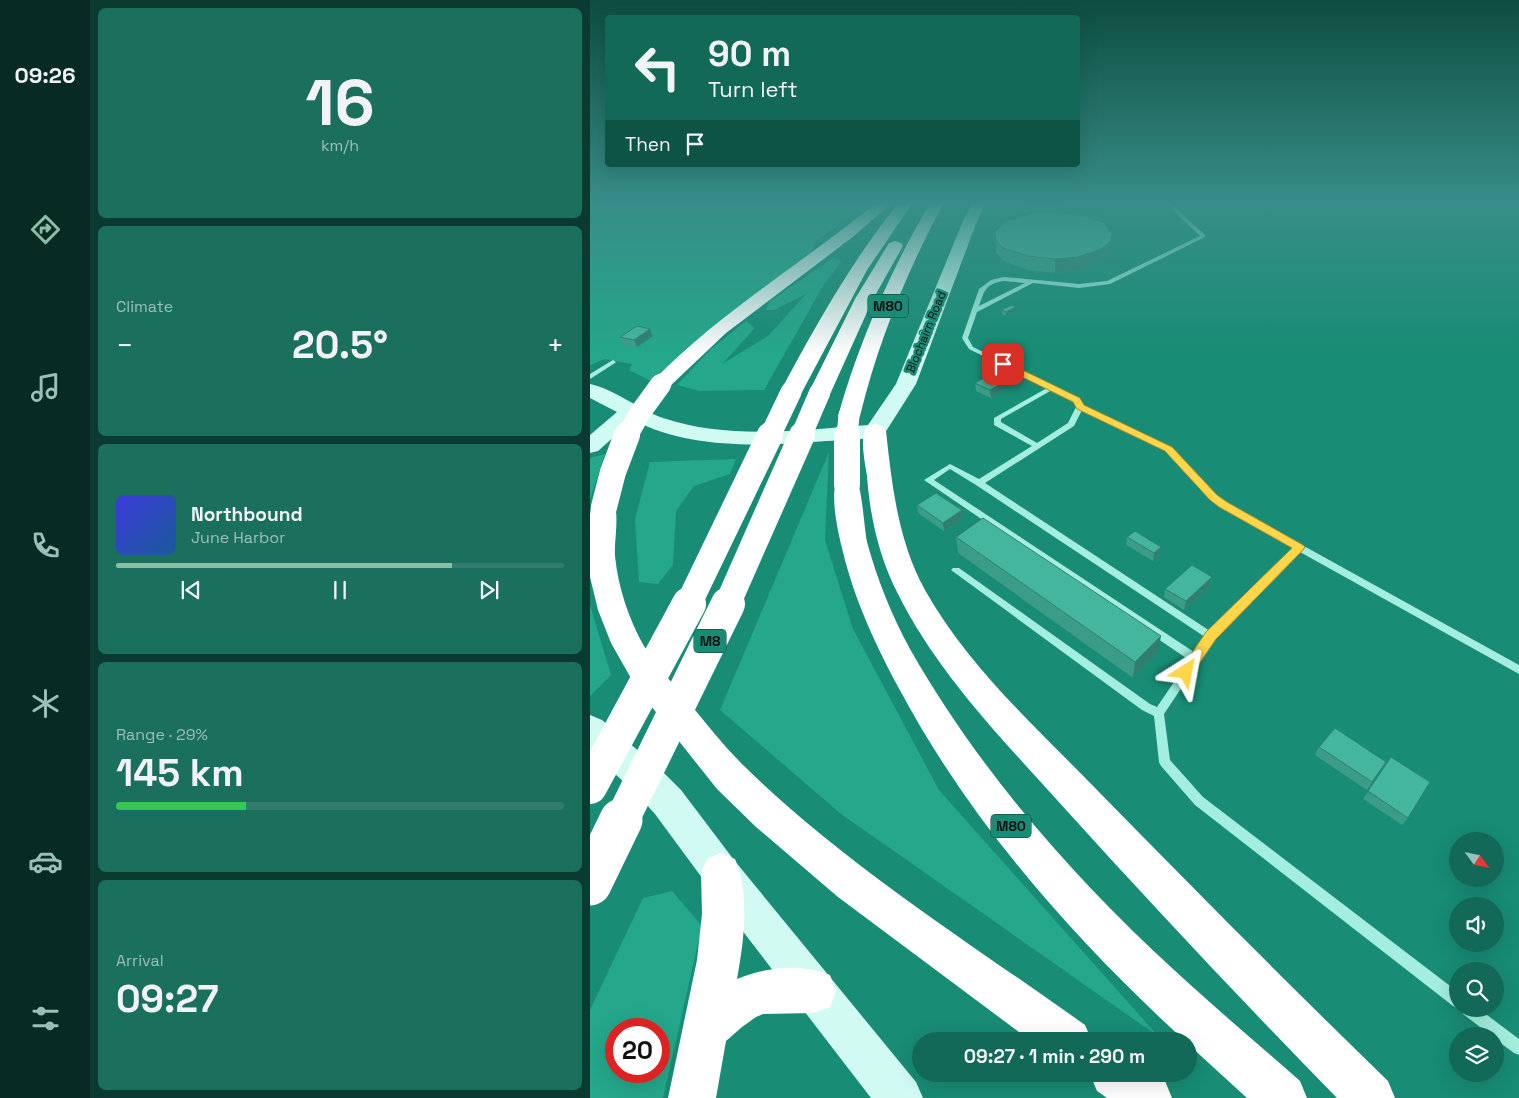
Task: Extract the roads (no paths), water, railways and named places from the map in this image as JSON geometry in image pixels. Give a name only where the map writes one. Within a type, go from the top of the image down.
[{"type":"highway","points":[[823,252],[728,322],[699,346],[660,384],[641,409],[624,439],[610,474],[604,507],[601,538],[602,563],[608,591],[617,619],[632,653],[696,737],[729,776],[786,829],[869,896],[1057,1032]]},
{"type":"highway","name":"M8","points":[[590,884],[736,586],[805,392],[824,327],[870,252]]},
{"type":"highway","name":"M8","points":[[590,787],[805,392],[893,252]]},
{"type":"highway","name":"M80","points":[[913,252],[862,366],[862,423],[846,454],[850,524],[874,603],[891,642],[950,746],[983,792],[1049,872],[1118,947],[1283,1098]]},
{"type":"highway","points":[[862,423],[897,560],[915,597],[950,653],[997,708],[1104,824],[1371,1098]]},
{"type":"highway","points":[[692,1098],[708,1027],[719,960],[723,914],[721,874]]},
{"type":"highway","points":[[708,1027],[726,1011],[743,1000],[762,992],[814,991]]},
{"type":"highway","points":[[1125,1082],[1148,1098]]},
{"type":"street","name":"Blochairn Road","points":[[862,423],[906,384],[958,252]]},
{"type":"street","points":[[590,390],[630,412],[654,422],[700,434],[749,438],[794,437],[862,423]]},
{"type":"street","points":[[590,446],[630,412]]},
{"type":"street","points":[[590,730],[650,782],[668,802],[721,874],[900,1098]]},
{"type":"street","points":[[871,1060],[918,1098]]},
{"type":"lane","points":[[1171,252],[1108,283],[1079,286],[1004,279],[993,281],[982,289],[965,338],[971,348],[1076,400],[1080,407],[1168,449],[1213,498],[1223,505],[1519,670]]},
{"type":"lane","points":[[974,311],[1032,282]]},
{"type":"lane","points":[[590,377],[613,362]]},
{"type":"lane","points":[[1037,446],[997,423],[998,418],[1051,388]]},
{"type":"lane","points":[[979,484],[1072,424],[1080,407]]},
{"type":"lane","points":[[1195,658],[928,480],[950,466],[1211,636]]},
{"type":"lane","points":[[1299,547],[1211,636],[1159,713],[1165,762],[1199,800],[1449,994]]},
{"type":"lane","points":[[956,570],[1146,707],[1159,713]]},
{"type":"lane","points":[[1478,1017],[1519,1048]]}]
